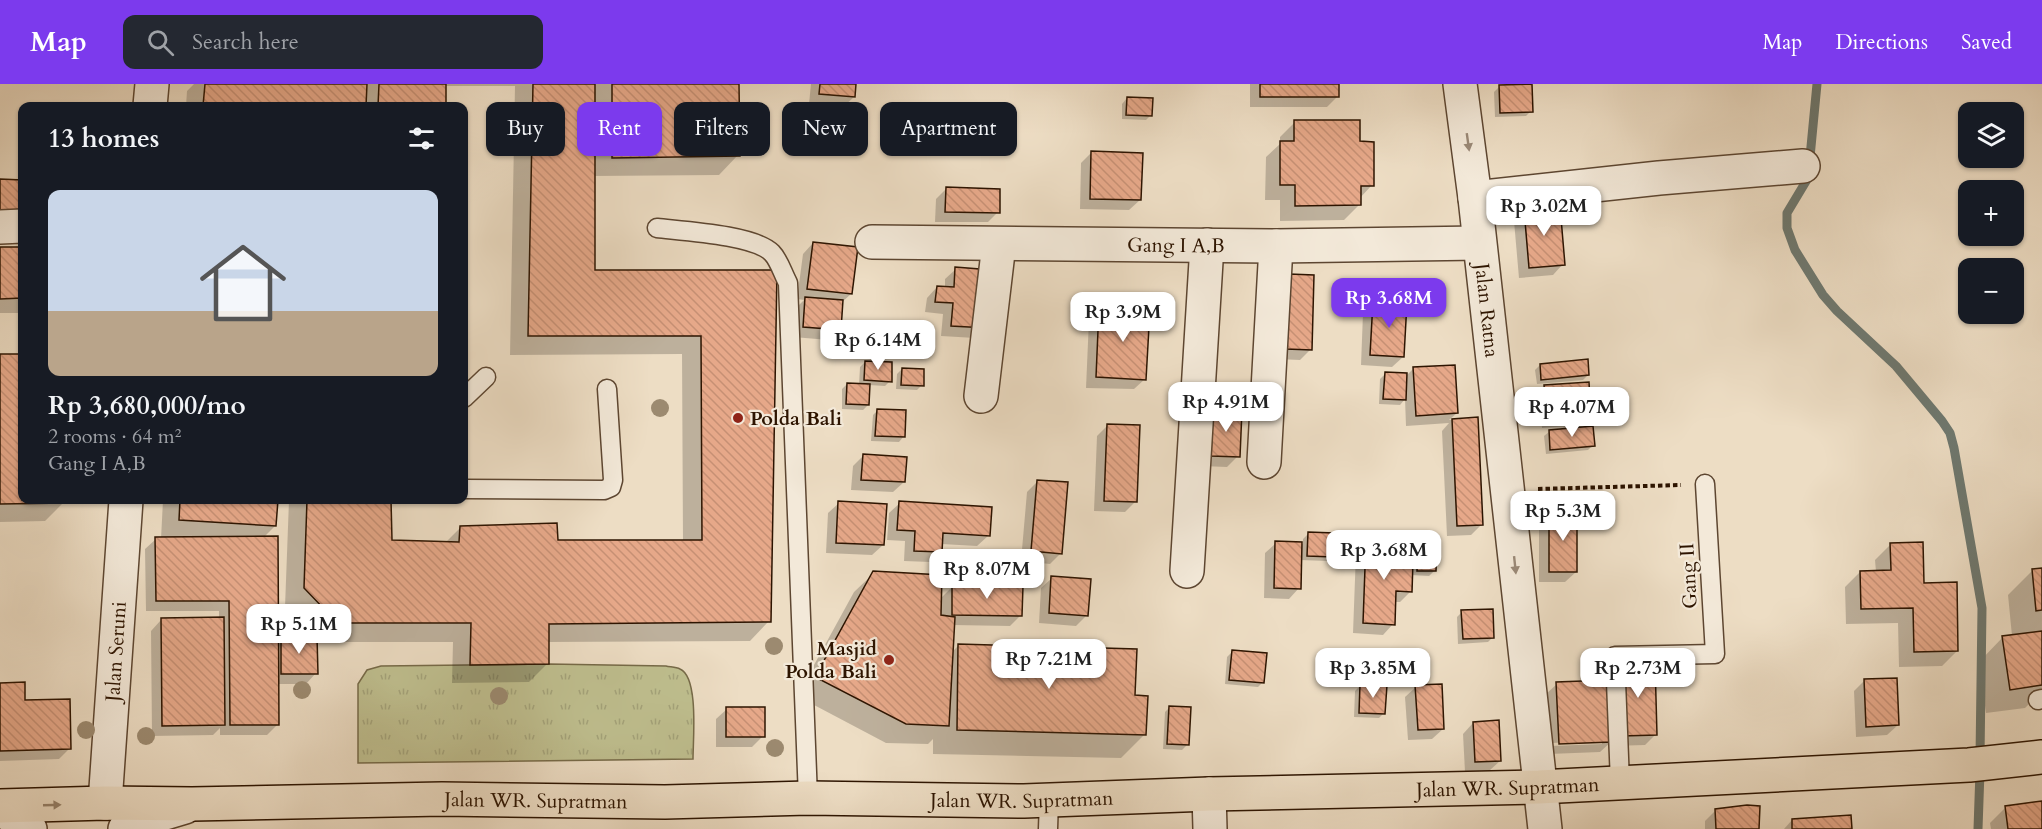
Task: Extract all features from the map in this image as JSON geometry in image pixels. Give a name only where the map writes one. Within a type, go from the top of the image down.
[{"type":"main road","name":"Jalan WR. Supratman","points":[[0,807],[105,803],[192,804],[442,799],[665,802],[808,798],[1048,814],[1209,794],[1539,787],[1969,765],[2034,758]]},
{"type":"street","points":[[150,102],[152,84]]},
{"type":"street","name":"Jalan Ratna","points":[[1460,84],[1475,198],[1545,829]]},
{"type":"street","points":[[1475,198],[1659,178],[1803,166]]},
{"type":"street","points":[[0,227],[18,226]]},
{"type":"street","name":"Gang I A,B","points":[[872,242],[1276,246],[1479,243]]},
{"type":"street","points":[[981,396],[999,244]]},
{"type":"street","points":[[1187,571],[1207,245]]},
{"type":"street","points":[[1264,462],[1276,246]]},
{"type":"street","name":"Jalan Seruni","points":[[105,803],[126,504]]},
{"type":"street","points":[[1209,794],[1210,829]]},
{"type":"street","points":[[125,829],[138,821],[192,804]]},
{"type":"street","points":[[0,807],[30,829]]},
{"type":"lane","points":[[657,228],[723,236],[754,243],[772,253],[788,283],[808,798]]},
{"type":"lane","points":[[468,394],[486,377]]},
{"type":"lane","points":[[468,489],[604,490],[611,487],[613,480],[607,389]]},
{"type":"lane","name":"Gang II","points":[[1620,783],[1615,656],[1714,654],[1705,484]]},
{"type":"path","points":[[1508,490],[1705,484]]},
{"type":"green space","points":[[549,664],[666,666],[680,669],[686,674],[692,696],[693,759],[358,763],[358,684],[367,670],[381,666]]},
{"type":"building","points":[[205,84],[367,84],[366,102],[203,102]]},
{"type":"building","points":[[379,84],[446,84],[446,102],[378,102]]},
{"type":"building","name":"Polda Bali","points":[[533,84],[595,84],[595,102],[577,102],[577,156],[595,156],[595,270],[777,270],[771,622],[549,624],[549,664],[470,665],[471,623],[329,623],[329,614],[304,588],[307,504],[391,504],[392,540],[459,542],[460,526],[557,523],[558,540],[702,540],[701,336],[528,336],[532,156],[565,156],[565,102],[533,102]]},
{"type":"building","points":[[612,84],[739,84],[739,102],[674,102],[674,156],[740,156],[612,158],[612,156],[662,156],[662,102],[612,102]]},
{"type":"building","points":[[820,84],[856,84],[855,97],[819,94]]},
{"type":"building","points":[[1260,84],[1339,84],[1339,97],[1260,97]]},
{"type":"building","points":[[1532,84],[1533,112],[1500,113],[1499,85]]},
{"type":"building","points":[[1127,97],[1153,98],[1152,116],[1126,115]]},
{"type":"building","points":[[1294,120],[1360,120],[1360,141],[1374,142],[1374,186],[1361,186],[1361,205],[1295,206],[1295,185],[1280,185],[1280,141],[1294,141]]},
{"type":"building","points":[[1091,151],[1143,153],[1141,200],[1090,199]]},
{"type":"building","points":[[0,179],[18,180],[18,219],[0,219]]},
{"type":"building","points":[[946,187],[1000,189],[1000,213],[945,212]]},
{"type":"building","points":[[1560,206],[1565,265],[1529,268],[1524,209]]},
{"type":"building","points":[[813,242],[858,247],[852,294],[807,289]]},
{"type":"building","points":[[0,247],[18,247],[18,298],[0,299]]},
{"type":"building","points":[[955,267],[992,270],[987,328],[951,326],[953,303],[935,302],[937,286],[954,287]]},
{"type":"building","points":[[1289,274],[1314,275],[1312,350],[1286,349]]},
{"type":"building","points":[[805,297],[843,300],[841,330],[803,327]]},
{"type":"building","points":[[1373,301],[1407,302],[1404,357],[1370,355]]},
{"type":"building","points":[[1099,307],[1150,309],[1146,380],[1096,377]]},
{"type":"building","points":[[0,354],[18,354],[18,504],[0,504]]},
{"type":"building","points":[[1588,359],[1589,375],[1541,380],[1540,364]]},
{"type":"building","points":[[865,361],[892,362],[892,382],[864,380]]},
{"type":"building","points":[[1455,365],[1458,413],[1416,416],[1413,367]]},
{"type":"building","points":[[902,368],[924,369],[924,386],[901,385]]},
{"type":"building","points":[[1385,372],[1407,373],[1406,400],[1383,399]]},
{"type":"building","points":[[1589,382],[1590,398],[1545,401],[1544,385]]},
{"type":"building","points":[[847,383],[870,384],[869,405],[846,404]]},
{"type":"building","points":[[1592,403],[1593,420],[1546,424],[1545,406]]},
{"type":"building","points":[[877,409],[906,410],[905,437],[875,436]]},
{"type":"building","points":[[1213,409],[1242,410],[1240,457],[1211,456]]},
{"type":"building","points":[[1478,417],[1483,525],[1457,526],[1452,419]]},
{"type":"building","points":[[1107,424],[1140,425],[1137,502],[1104,501]]},
{"type":"building","points":[[1593,426],[1595,446],[1550,450],[1549,430]]},
{"type":"building","points":[[863,454],[907,457],[905,482],[861,480]]},
{"type":"building","points":[[1037,480],[1068,482],[1062,554],[1031,551]]},
{"type":"building","points":[[838,501],[887,504],[884,545],[836,543]]},
{"type":"building","points":[[899,501],[992,507],[990,536],[943,533],[942,552],[914,551],[915,531],[897,530]]},
{"type":"building","points":[[180,504],[278,504],[276,526],[179,520]]},
{"type":"building","points":[[1549,511],[1577,511],[1577,572],[1549,572]]},
{"type":"building","points":[[1308,532],[1334,533],[1334,557],[1307,556]]},
{"type":"building","points":[[278,536],[279,725],[230,725],[229,601],[156,601],[155,537]]},
{"type":"building","points":[[1418,538],[1437,539],[1436,571],[1417,571]]},
{"type":"building","points":[[1366,540],[1399,542],[1398,560],[1413,561],[1412,592],[1396,591],[1395,625],[1363,623]]},
{"type":"building","points":[[1275,541],[1302,542],[1301,589],[1274,588]]},
{"type":"building","points":[[1923,542],[1924,583],[1957,582],[1958,651],[1914,652],[1913,608],[1861,609],[1860,571],[1891,570],[1890,543]]},
{"type":"building","points":[[2042,568],[2042,610],[2036,611],[2032,569]]},
{"type":"building","name":"Masjid Polda Bali","points":[[873,571],[942,575],[941,615],[955,617],[949,726],[906,724],[815,677]]},
{"type":"building","points":[[1051,576],[1091,579],[1088,616],[1049,613]]},
{"type":"building","points":[[952,585],[1023,586],[1022,616],[952,615]]},
{"type":"building","points":[[1493,609],[1494,638],[1463,639],[1461,610]]},
{"type":"building","points":[[224,617],[225,725],[162,726],[161,618]]},
{"type":"building","points":[[2042,631],[2042,685],[2010,690],[2002,636]]},
{"type":"building","points":[[281,636],[317,636],[318,674],[281,674]]},
{"type":"building","points":[[958,644],[1137,649],[1135,695],[1148,696],[1146,735],[957,730]]},
{"type":"building","points":[[1232,650],[1267,653],[1264,683],[1229,680]]},
{"type":"building","points":[[1655,662],[1657,735],[1622,736],[1619,663]]},
{"type":"building","points":[[1897,678],[1899,725],[1866,727],[1864,679]]},
{"type":"building","points":[[1610,680],[1612,742],[1559,744],[1556,682]]},
{"type":"building","points":[[25,682],[25,700],[70,699],[71,749],[0,751],[0,683]]},
{"type":"building","points":[[1360,684],[1387,685],[1385,714],[1359,713]]},
{"type":"building","points":[[1442,684],[1444,729],[1418,730],[1415,685]]},
{"type":"building","points":[[1169,706],[1191,707],[1189,745],[1167,744]]},
{"type":"building","points":[[726,707],[765,707],[765,737],[726,737]]},
{"type":"building","points":[[1499,720],[1501,761],[1475,762],[1473,722]]},
{"type":"building","points":[[2042,801],[2042,829],[2008,829],[2005,806]]},
{"type":"building","points":[[1747,805],[1760,806],[1759,829],[1716,829],[1715,809]]},
{"type":"building","points":[[1851,815],[1852,829],[1792,829],[1792,819]]},
{"type":"waterway","points":[[1817,84],[1808,178],[1787,213],[1787,228],[1795,250],[1823,295],[1896,366],[1950,433],[1982,608],[1980,757]]},
{"type":"waterway","points":[[1978,829],[1980,771]]},
{"type":"place","name":"Polda Bali","points":[[738,418]]},
{"type":"place","name":"Masjid Polda Bali","points":[[889,660]]}]
